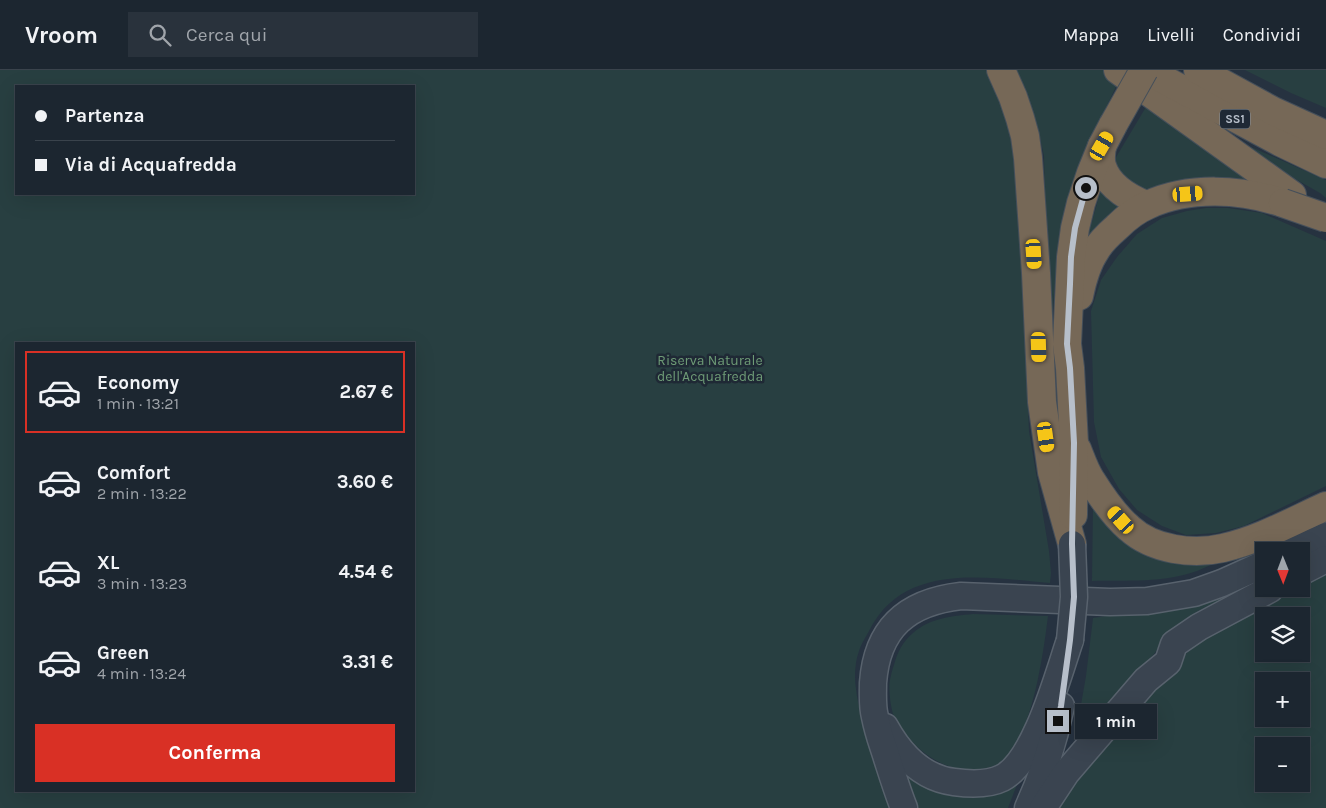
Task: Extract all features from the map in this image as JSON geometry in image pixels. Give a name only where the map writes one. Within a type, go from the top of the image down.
[{"type":"highway","points":[[1001,70],[1013,97],[1025,136],[1036,274],[1042,402],[1052,472],[1072,544]]},
{"type":"highway","points":[[1118,70],[1287,199],[1326,218]]},
{"type":"highway","points":[[1072,544],[1074,443],[1067,344],[1075,228],[1091,173],[1108,136],[1145,70]]},
{"type":"highway","name":"SS1","points":[[1145,70],[1280,142],[1326,164]]},
{"type":"highway","name":"SS1","points":[[1198,70],[1274,111],[1320,132]]},
{"type":"highway","points":[[1108,136],[1101,159],[1102,167],[1118,190],[1146,205]]},
{"type":"highway","points":[[1067,344],[1081,288],[1091,259],[1096,249],[1131,214],[1146,205],[1188,194],[1235,193],[1287,199]]},
{"type":"highway","points":[[1074,443],[1090,479],[1113,511],[1129,528],[1141,537],[1166,547],[1193,551],[1223,548],[1262,535],[1326,506]]},
{"type":"street","points":[[1310,543],[1326,536]]},
{"type":"street","points":[[1028,808],[1040,783],[1049,756],[1061,706],[1074,597],[1072,544]]},
{"type":"street","points":[[1310,567],[1326,559]]},
{"type":"street","points":[[904,808],[875,718],[873,690],[879,650],[898,621],[906,614],[926,603],[962,596],[1110,602],[1158,600],[1207,589],[1255,568]]},
{"type":"street","points":[[1044,808],[1066,773],[1146,680],[1168,662],[1174,644],[1199,627],[1255,597]]},
{"type":"street","points":[[873,690],[877,708],[885,728],[902,752],[926,773],[949,781],[970,783],[996,781],[1011,773],[1032,743],[1070,640]]},
{"type":"green space","name":"Riserva Naturale dell'Acquafredda","points":[[0,70],[990,70],[1009,123],[1017,163],[1029,431],[1049,551],[1050,583],[1000,579],[949,579],[925,584],[903,593],[884,609],[860,648],[855,680],[863,721],[893,808],[0,808]]},
{"type":"green space","points":[[1017,70],[1106,70],[1119,80],[1084,153],[1067,205],[1059,247],[1052,333],[1048,334],[1044,156],[1039,134]]},
{"type":"green space","points":[[1245,70],[1326,70],[1326,108],[1291,93]]},
{"type":"green space","points":[[1146,107],[1249,181],[1228,179],[1149,190],[1130,186],[1112,164]]},
{"type":"green space","points":[[1242,143],[1326,180],[1326,198],[1281,171]]},
{"type":"green space","points":[[1102,186],[1125,207],[1093,237],[1088,235]]},
{"type":"green space","points":[[1206,208],[1228,208],[1262,213],[1326,241],[1326,486],[1244,526],[1216,533],[1186,535],[1162,526],[1137,510],[1119,489],[1101,457],[1094,422],[1091,311],[1101,280],[1117,257],[1137,234],[1162,218]]},
{"type":"green space","points":[[1093,505],[1219,561],[1197,571],[1172,577],[1145,580],[1092,581]]},
{"type":"green space","points":[[1326,573],[1326,808],[1058,808],[1073,782],[1183,656],[1211,633],[1251,608],[1273,598],[1310,598],[1310,580]]},
{"type":"green space","points":[[1234,593],[1198,611],[1171,629],[1154,654],[1075,739],[1086,676],[1093,618],[1112,615],[1142,615],[1169,611]]},
{"type":"green space","points":[[973,614],[1048,616],[1040,670],[1030,710],[1016,745],[1001,763],[984,769],[965,770],[946,765],[929,756],[901,730],[894,717],[889,684],[897,656],[903,643],[909,636],[934,621]]},
{"type":"green space","points":[[910,775],[1018,782],[1008,808],[916,808],[905,780]]},
{"type":"route","points":[[1058,721],[1070,640],[1074,597],[1072,544],[1074,443],[1067,344],[1071,257],[1075,228],[1086,188]]}]
